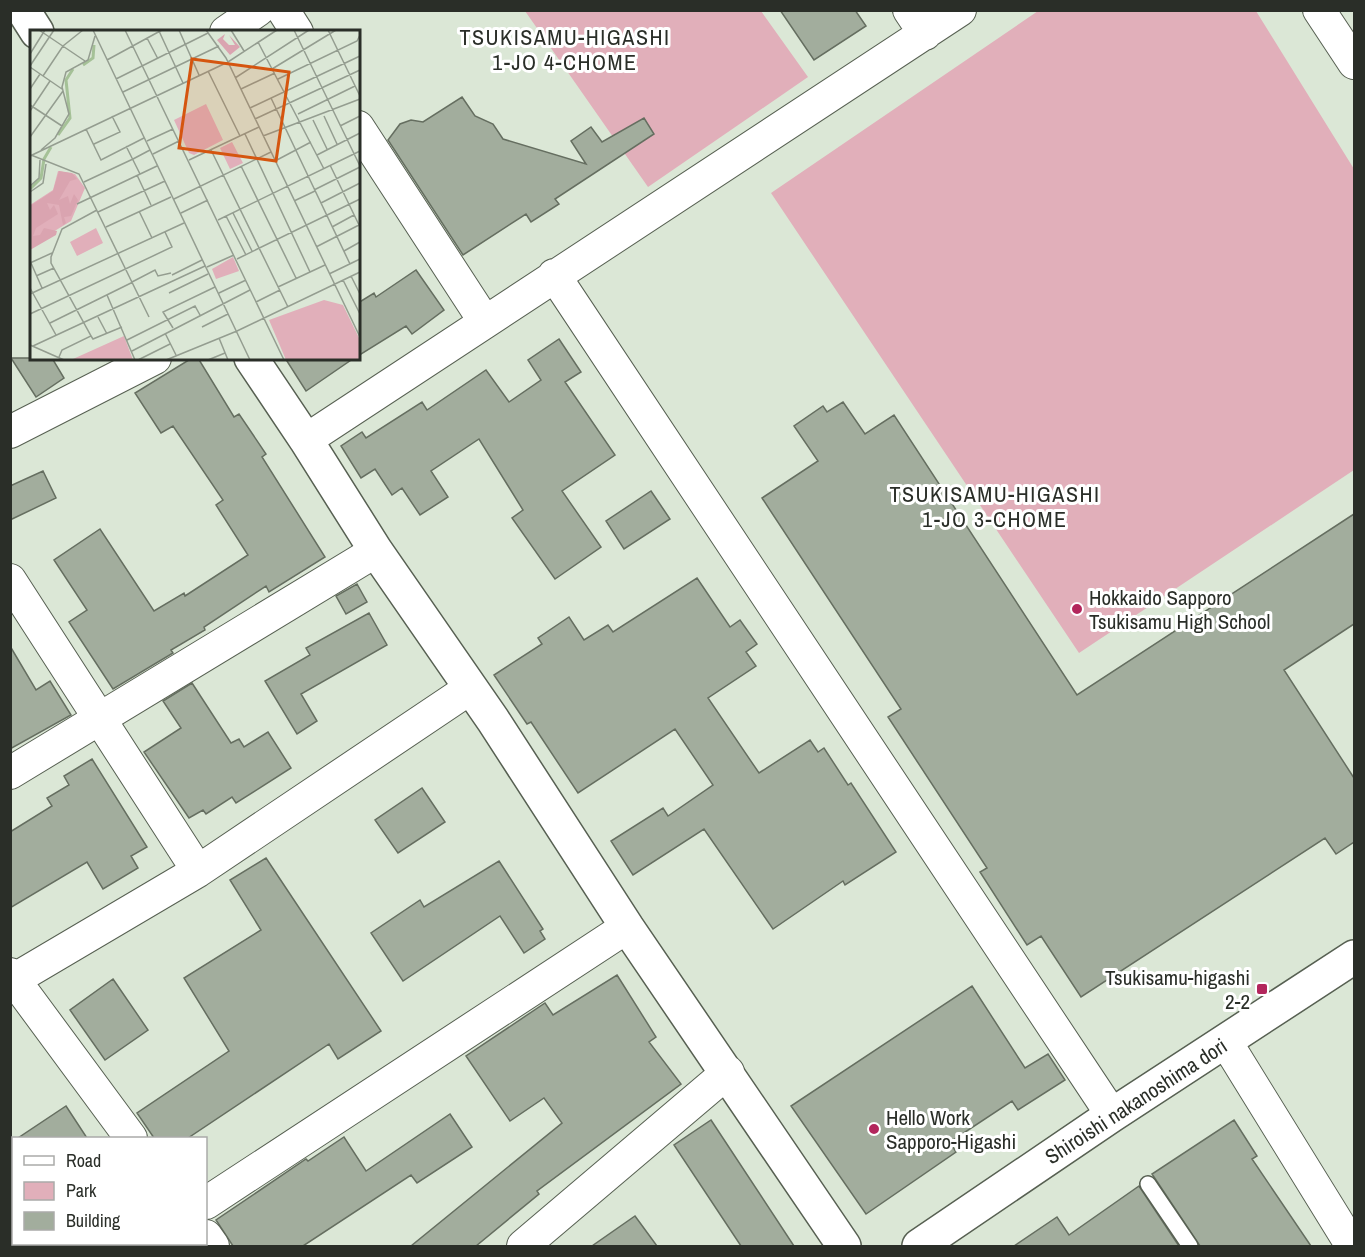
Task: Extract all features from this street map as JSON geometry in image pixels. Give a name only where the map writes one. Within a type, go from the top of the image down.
[{"type":"street","points":[[23,10],[36,30]]},
{"type":"street","points":[[229,30],[258,10]]},
{"type":"street","points":[[284,10],[296,30]]},
{"type":"street","points":[[306,440],[555,275],[917,22],[960,10]]},
{"type":"street","points":[[1320,10],[1354,63]]},
{"type":"street","points":[[360,130],[485,322]]},
{"type":"street","points":[[555,275],[1112,1115]]},
{"type":"street","points":[[10,432],[151,360]]},
{"type":"street","points":[[252,360],[376,551],[493,720],[627,927],[728,1072],[844,1246]]},
{"type":"street","points":[[10,773],[376,551]]},
{"type":"street","points":[[10,580],[198,871]]},
{"type":"street","points":[[130,1137],[12,979],[198,871],[469,688]]},
{"type":"street","points":[[207,1202],[627,927]]},
{"type":"street","name":"Shiroishi nakanoshima dori","points":[[919,1246],[1112,1115],[1354,957]]},
{"type":"street","points":[[1226,1042],[1352,1246]]},
{"type":"street","points":[[523,1246],[728,1072]]},
{"type":"lane","points":[[1148,1184],[1190,1246]]},
{"type":"green space","points":[[525,11],[761,11],[808,77],[648,187]]},
{"type":"green space","points":[[1038,11],[1256,11],[1354,169],[1354,470],[1079,653],[771,193]]},
{"type":"building","points":[[780,10],[855,10],[866,26],[814,60]]},
{"type":"building","points":[[462,97],[475,116],[493,124],[503,139],[586,164],[571,141],[591,127],[602,142],[644,118],[654,134],[555,199],[559,204],[531,222],[526,214],[463,255],[388,140],[400,124],[411,120],[423,122]]},
{"type":"building","points":[[416,270],[444,310],[412,334],[406,326],[360,355],[360,302],[374,293],[376,297]]},
{"type":"building","points":[[559,339],[581,372],[565,382],[615,455],[562,491],[601,547],[555,579],[512,518],[523,510],[479,439],[431,471],[448,497],[420,515],[402,488],[392,495],[375,469],[361,478],[341,446],[362,432],[366,438],[422,402],[427,410],[486,370],[509,402],[541,380],[528,360]]},
{"type":"building","points":[[11,358],[53,360],[64,378],[36,397]]},
{"type":"building","points":[[189,360],[199,360],[234,417],[239,414],[266,454],[262,457],[325,557],[269,592],[266,586],[204,627],[205,630],[171,650],[173,653],[113,689],[69,622],[87,610],[54,560],[100,529],[154,611],[184,593],[185,596],[248,555],[216,505],[223,500],[173,426],[161,433],[135,393]]},
{"type":"building","points":[[286,360],[351,360],[306,391]]},
{"type":"building","points":[[843,402],[865,434],[894,415],[1077,695],[1354,514],[1354,624],[1284,670],[1354,778],[1354,842],[1336,854],[1325,838],[1081,997],[1041,936],[1027,945],[980,872],[987,868],[888,717],[901,709],[762,498],[818,461],[794,426],[823,406],[827,412]]},
{"type":"building","points":[[43,471],[56,498],[10,520],[10,486]]},
{"type":"building","points":[[651,491],[670,519],[624,549],[606,521]]},
{"type":"building","points":[[697,578],[730,627],[740,620],[757,644],[746,652],[756,666],[708,698],[759,773],[810,740],[818,752],[824,748],[848,785],[851,783],[896,852],[845,885],[843,881],[773,929],[704,829],[633,875],[611,841],[663,808],[668,816],[713,785],[675,729],[578,793],[531,722],[527,724],[494,675],[542,644],[538,638],[569,617],[584,640],[608,625],[613,632]]},
{"type":"building","points":[[357,584],[367,602],[346,614],[336,596]]},
{"type":"building","points":[[369,613],[387,645],[301,694],[317,721],[297,734],[265,681],[310,655],[306,648]]},
{"type":"building","points":[[10,646],[36,690],[50,681],[71,715],[10,749]]},
{"type":"building","points":[[192,683],[231,743],[239,739],[244,747],[268,732],[291,768],[236,803],[232,797],[206,814],[203,810],[189,818],[144,752],[181,728],[163,701]]},
{"type":"building","points":[[92,759],[147,847],[131,856],[138,868],[103,889],[87,862],[10,908],[10,832],[52,806],[47,798],[69,785],[64,776]]},
{"type":"building","points":[[422,788],[445,822],[398,853],[375,820]]},
{"type":"building","points":[[266,858],[381,1031],[338,1059],[329,1044],[190,1137],[153,1137],[137,1113],[229,1051],[184,978],[261,930],[230,880]]},
{"type":"building","points":[[499,861],[543,929],[540,931],[545,939],[524,953],[500,916],[403,981],[371,933],[420,900],[424,907]]},
{"type":"building","points":[[617,975],[656,1037],[649,1042],[681,1084],[537,1191],[539,1194],[476,1246],[411,1246],[562,1123],[544,1098],[510,1121],[466,1056],[545,1003],[553,1015]]},
{"type":"building","points":[[113,979],[148,1030],[105,1060],[70,1010]]},
{"type":"building","points":[[972,986],[1025,1068],[1048,1054],[1065,1080],[1018,1110],[1012,1101],[950,1142],[956,1152],[866,1214],[791,1106]]},
{"type":"building","points":[[66,1106],[86,1137],[20,1137]]},
{"type":"building","points":[[450,1114],[472,1147],[417,1183],[411,1175],[303,1246],[233,1246],[216,1220],[306,1159],[308,1161],[344,1137],[366,1171]]},
{"type":"building","points":[[711,1120],[794,1246],[741,1246],[674,1145]]},
{"type":"building","points":[[1234,1120],[1257,1156],[1252,1159],[1311,1246],[1200,1246],[1152,1174]]},
{"type":"building","points":[[1139,1186],[1179,1246],[1014,1246],[1057,1217],[1069,1235]]},
{"type":"building","points":[[635,1216],[657,1246],[592,1246]]},
{"type":"place","name":"Hokkaido Sapporo Tsukisamu High School","points":[[1077,609]]},
{"type":"place","name":"Tsukisamu-higashi 2-2","points":[[1262,989]]},
{"type":"place","name":"Hello Work Sapporo-Higashi","points":[[874,1129]]},
{"type":"district","name":"TSUKISAMU-HIGASHI 1-JO 4-CHOME","points":[[565,50]]},
{"type":"district","name":"TSUKISAMU-HIGASHI 1-JO 3-CHOME","points":[[995,506]]}]
